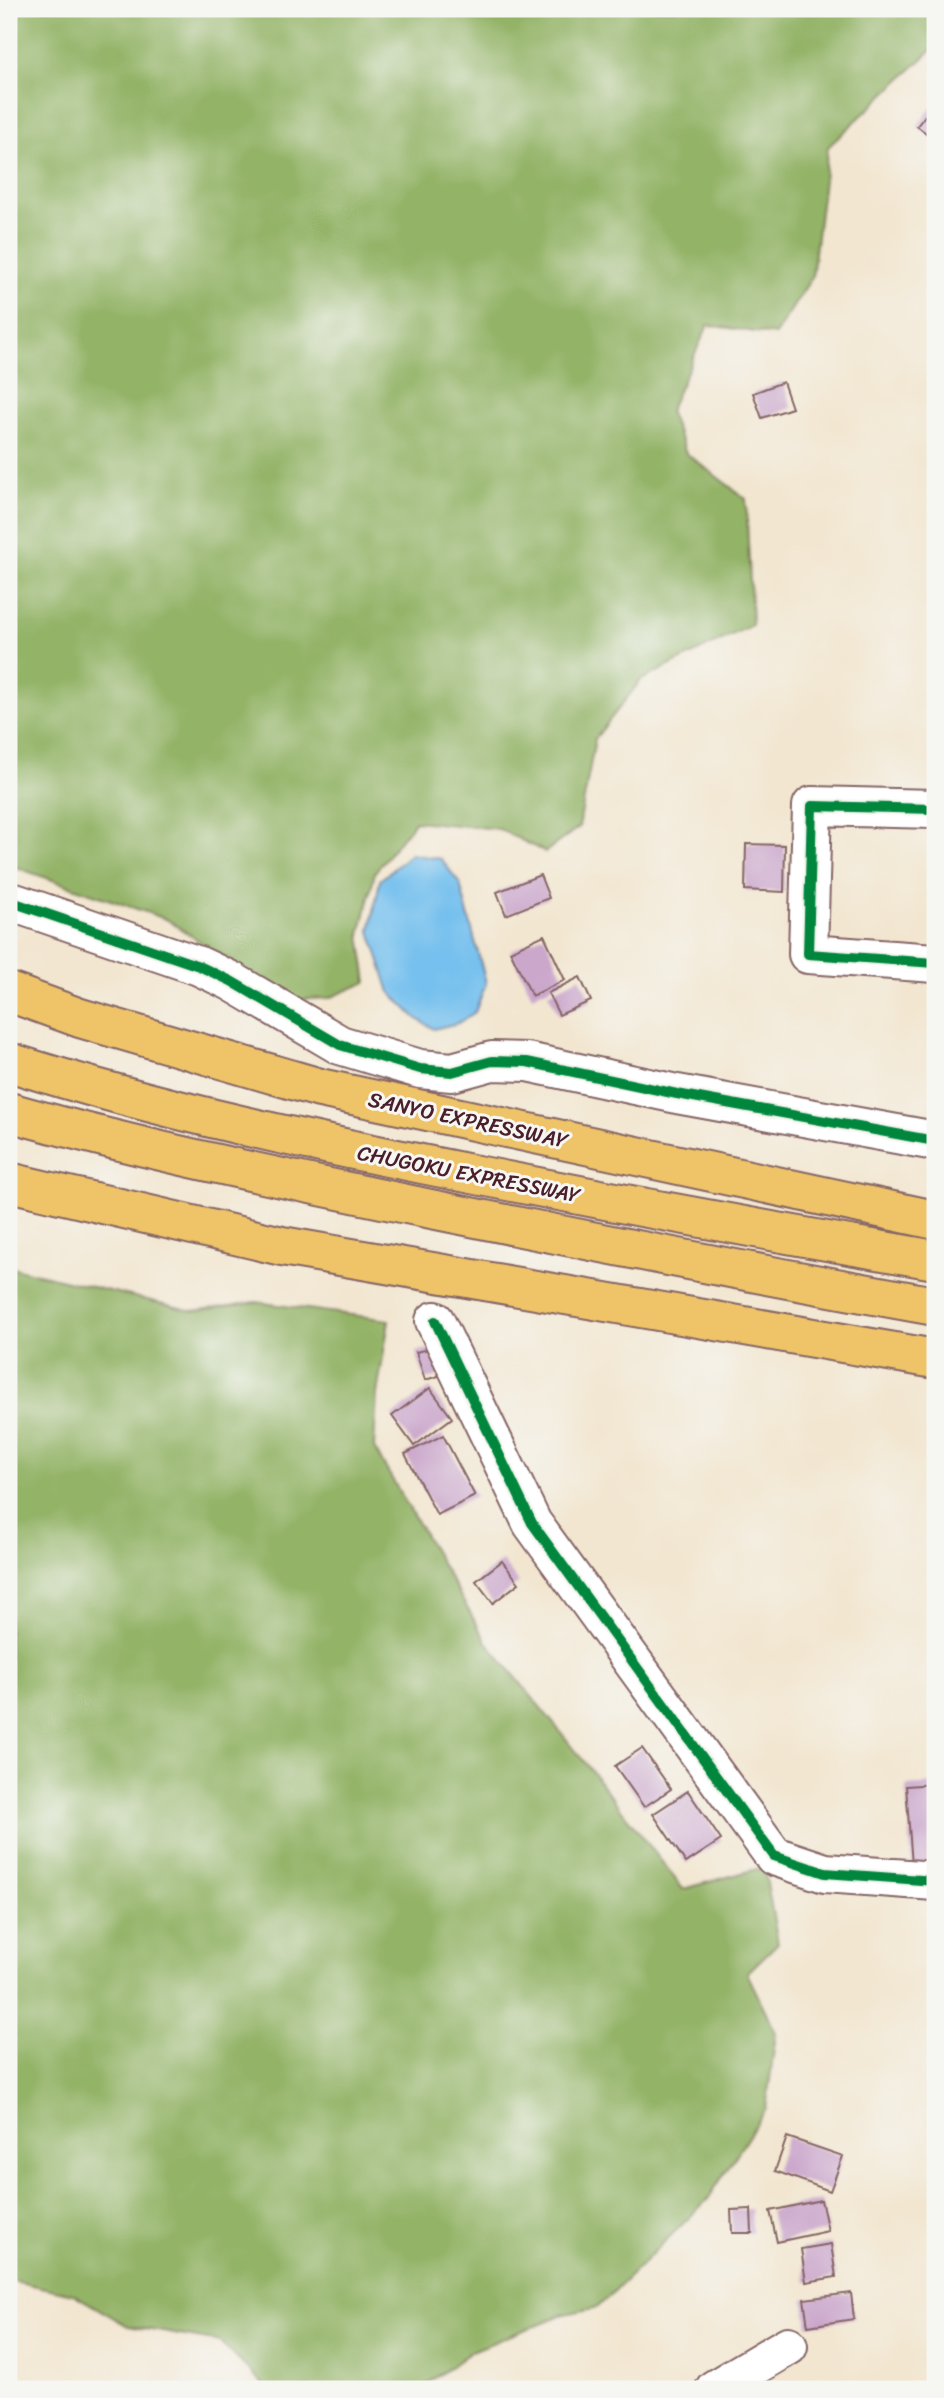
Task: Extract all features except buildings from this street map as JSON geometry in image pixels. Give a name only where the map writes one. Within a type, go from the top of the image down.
[{"type":"highway","name":"SANYO EXPRESSWAY","points":[[9,992],[80,1018],[320,1088],[935,1220]]},
{"type":"highway","name":"CHUGOKU EXPRESSWAY","points":[[9,1062],[58,1078],[307,1142],[696,1218],[935,1260]]},
{"type":"highway","name":"CHUGOKU EXPRESSWAY","points":[[9,1112],[157,1152],[278,1178],[694,1263],[935,1306]]},
{"type":"highway","points":[[9,1182],[282,1246],[935,1359]]},
{"type":"street","points":[[935,809],[812,806],[808,954],[935,963]]},
{"type":"street","points":[[9,901],[199,966],[231,981],[341,1045],[419,1069],[452,1072],[492,1061],[527,1062],[677,1094],[935,1141]]},
{"type":"street","points":[[435,1321],[532,1523],[774,1856],[825,1874],[935,1881]]},
{"type":"street","points":[[715,2389],[788,2346]]},
{"type":"green space","points":[[9,9],[935,9],[935,47],[828,147],[812,277],[775,335],[708,325],[669,411],[686,453],[746,499],[752,625],[641,680],[595,739],[579,827],[545,852],[499,829],[415,821],[375,872],[360,935],[367,982],[329,998],[288,1000],[166,919],[9,865]]},
{"type":"green space","points":[[9,1267],[193,1311],[256,1302],[389,1320],[377,1394],[374,1448],[487,1642],[683,1889],[764,1867],[778,1943],[747,1973],[776,2033],[766,2109],[708,2199],[598,2307],[561,2315],[472,2351],[420,2389],[268,2389],[220,2342],[128,2326],[73,2294],[9,2280]]},
{"type":"water","points":[[411,854],[441,859],[460,884],[486,983],[475,1012],[458,1023],[434,1029],[416,1018],[390,992],[370,931],[380,880]]},
{"type":"cycle path","points":[[935,809],[812,806],[808,954],[935,963]]},
{"type":"cycle path","points":[[9,901],[199,966],[231,981],[340,1045],[420,1069],[452,1072],[492,1061],[527,1062],[677,1094],[935,1141]]},
{"type":"cycle path","points":[[435,1321],[532,1523],[774,1856],[825,1873],[935,1881]]}]
